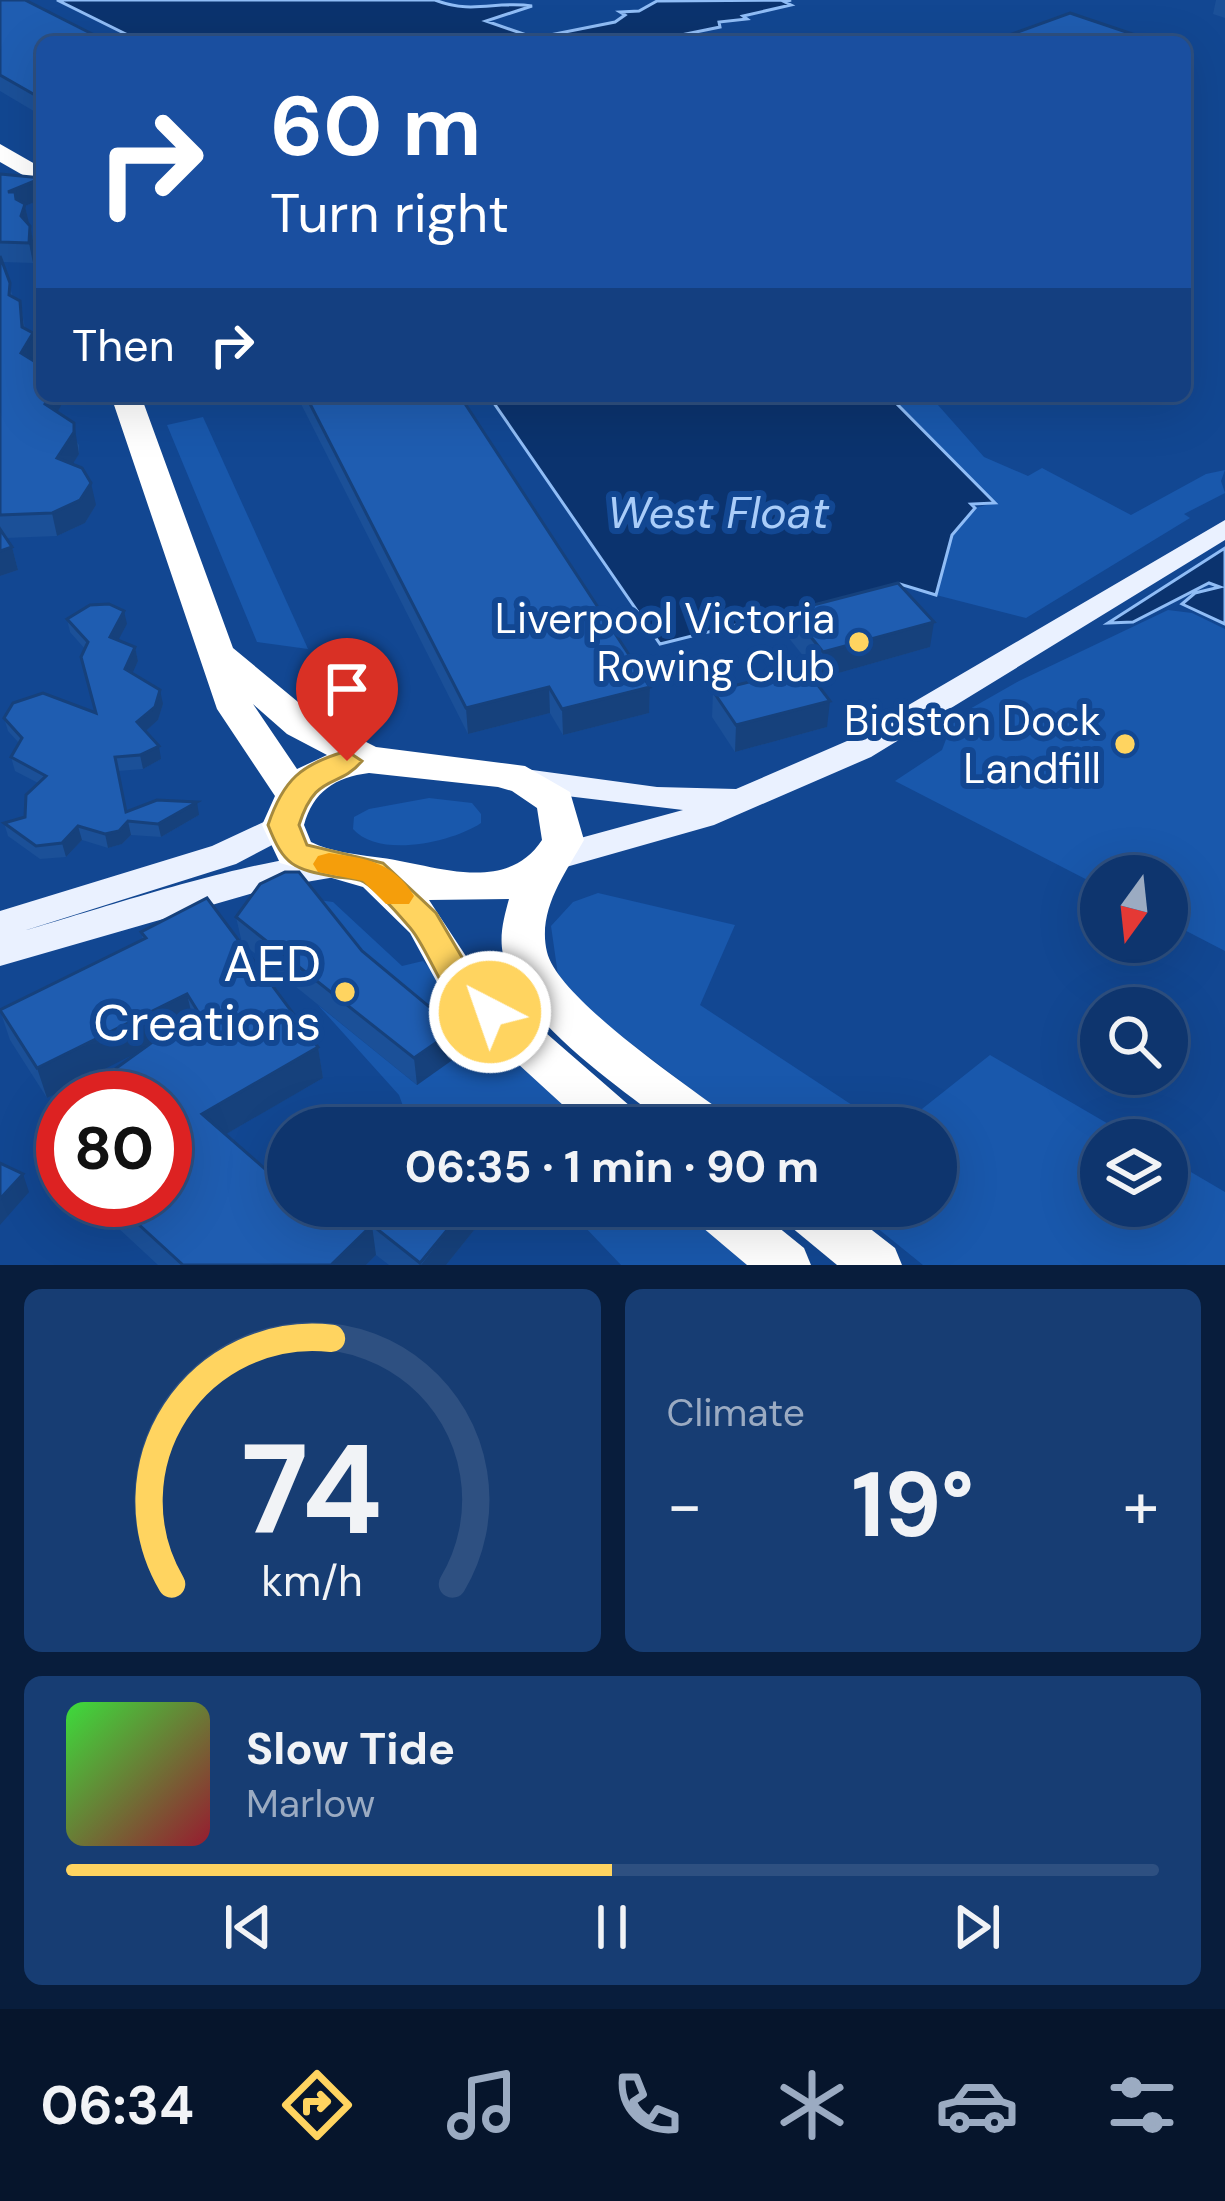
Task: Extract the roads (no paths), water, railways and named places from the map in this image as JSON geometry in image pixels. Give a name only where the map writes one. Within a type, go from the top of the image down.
[{"type":"highway","points":[[0,151],[36,175]]},
{"type":"highway","points":[[128,402],[236,710],[289,809],[295,852],[469,889],[507,885],[546,865]]},
{"type":"highway","points":[[220,656],[301,725],[369,760]]},
{"type":"highway","points":[[289,809],[322,770],[369,760],[525,780],[556,802],[563,840],[527,909],[526,961],[557,1003],[682,1107]]},
{"type":"highway","points":[[354,868],[425,922],[461,986],[597,1107]]},
{"type":"highway","points":[[739,1227],[785,1265]]},
{"type":"highway","points":[[829,1227],[876,1265]]},
{"type":"main road","points":[[546,865],[702,817],[859,749],[1225,528]]},
{"type":"main road","points":[[525,780],[657,799],[751,796]]},
{"type":"main road","points":[[0,925],[224,855],[289,809]]},
{"type":"main road","points":[[0,952],[271,875],[354,868]]},
{"type":"water","points":[[57,0],[435,0],[461,6],[532,6],[486,21],[529,36],[130,36]]},
{"type":"water","points":[[791,0],[785,2],[791,5],[743,16],[747,19],[719,22],[720,27],[676,36],[545,36],[615,22],[625,15],[620,12],[639,11],[657,1]]},
{"type":"water","name":"West Float","points":[[493,402],[895,402],[995,503],[971,504],[975,508],[952,535],[936,595],[900,584],[660,644]]},
{"type":"water","points":[[1225,548],[1225,624],[1182,604],[1195,593],[1220,587],[1209,583],[1133,622],[1108,623]]},
{"type":"place","name":"Liverpool Victoria Rowing Club","points":[[859,642]]},
{"type":"place","name":"Bidston Dock Landfill","points":[[1125,744]]},
{"type":"place","name":"AED Creations","points":[[345,992]]}]
